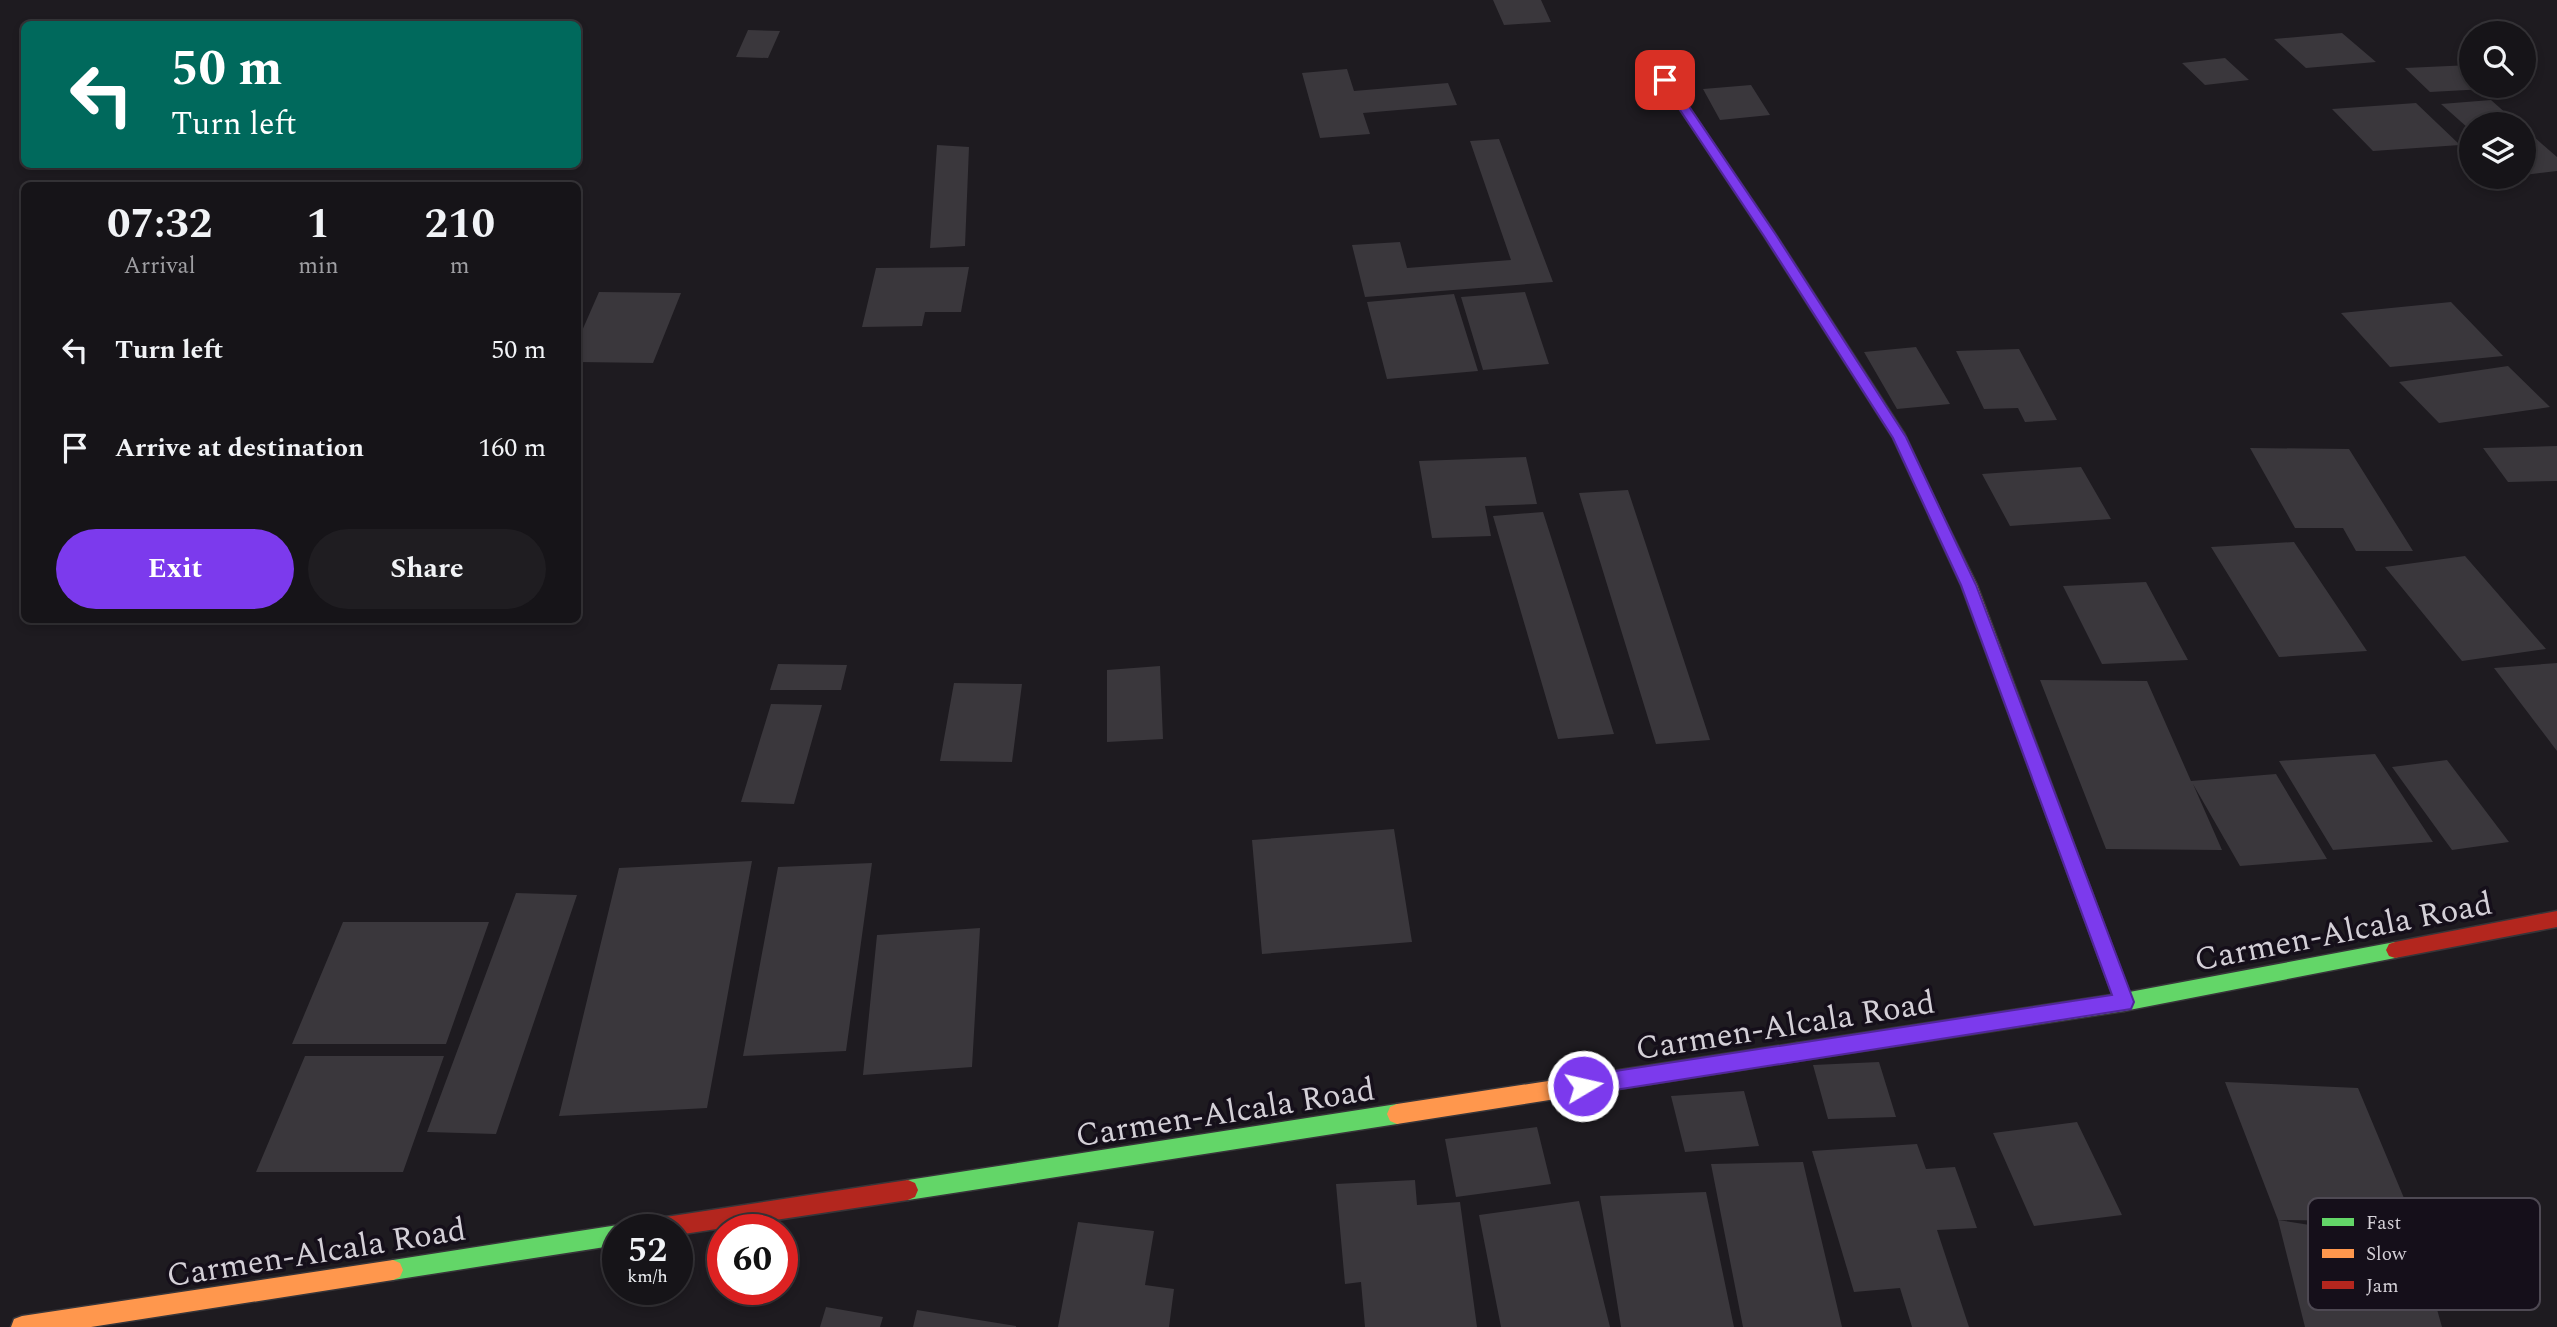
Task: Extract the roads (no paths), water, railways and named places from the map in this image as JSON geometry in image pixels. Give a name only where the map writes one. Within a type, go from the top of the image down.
[{"type":"main road","points":[[1650,57],[1770,235],[1899,437],[1969,585],[2124,1002]]},
{"type":"main road","name":"Carmen-Alcala Road","points":[[693,1223],[2124,1002],[2557,919]]},
{"type":"main road","name":"Carmen-Alcala Road","points":[[22,1327],[602,1237]]}]
